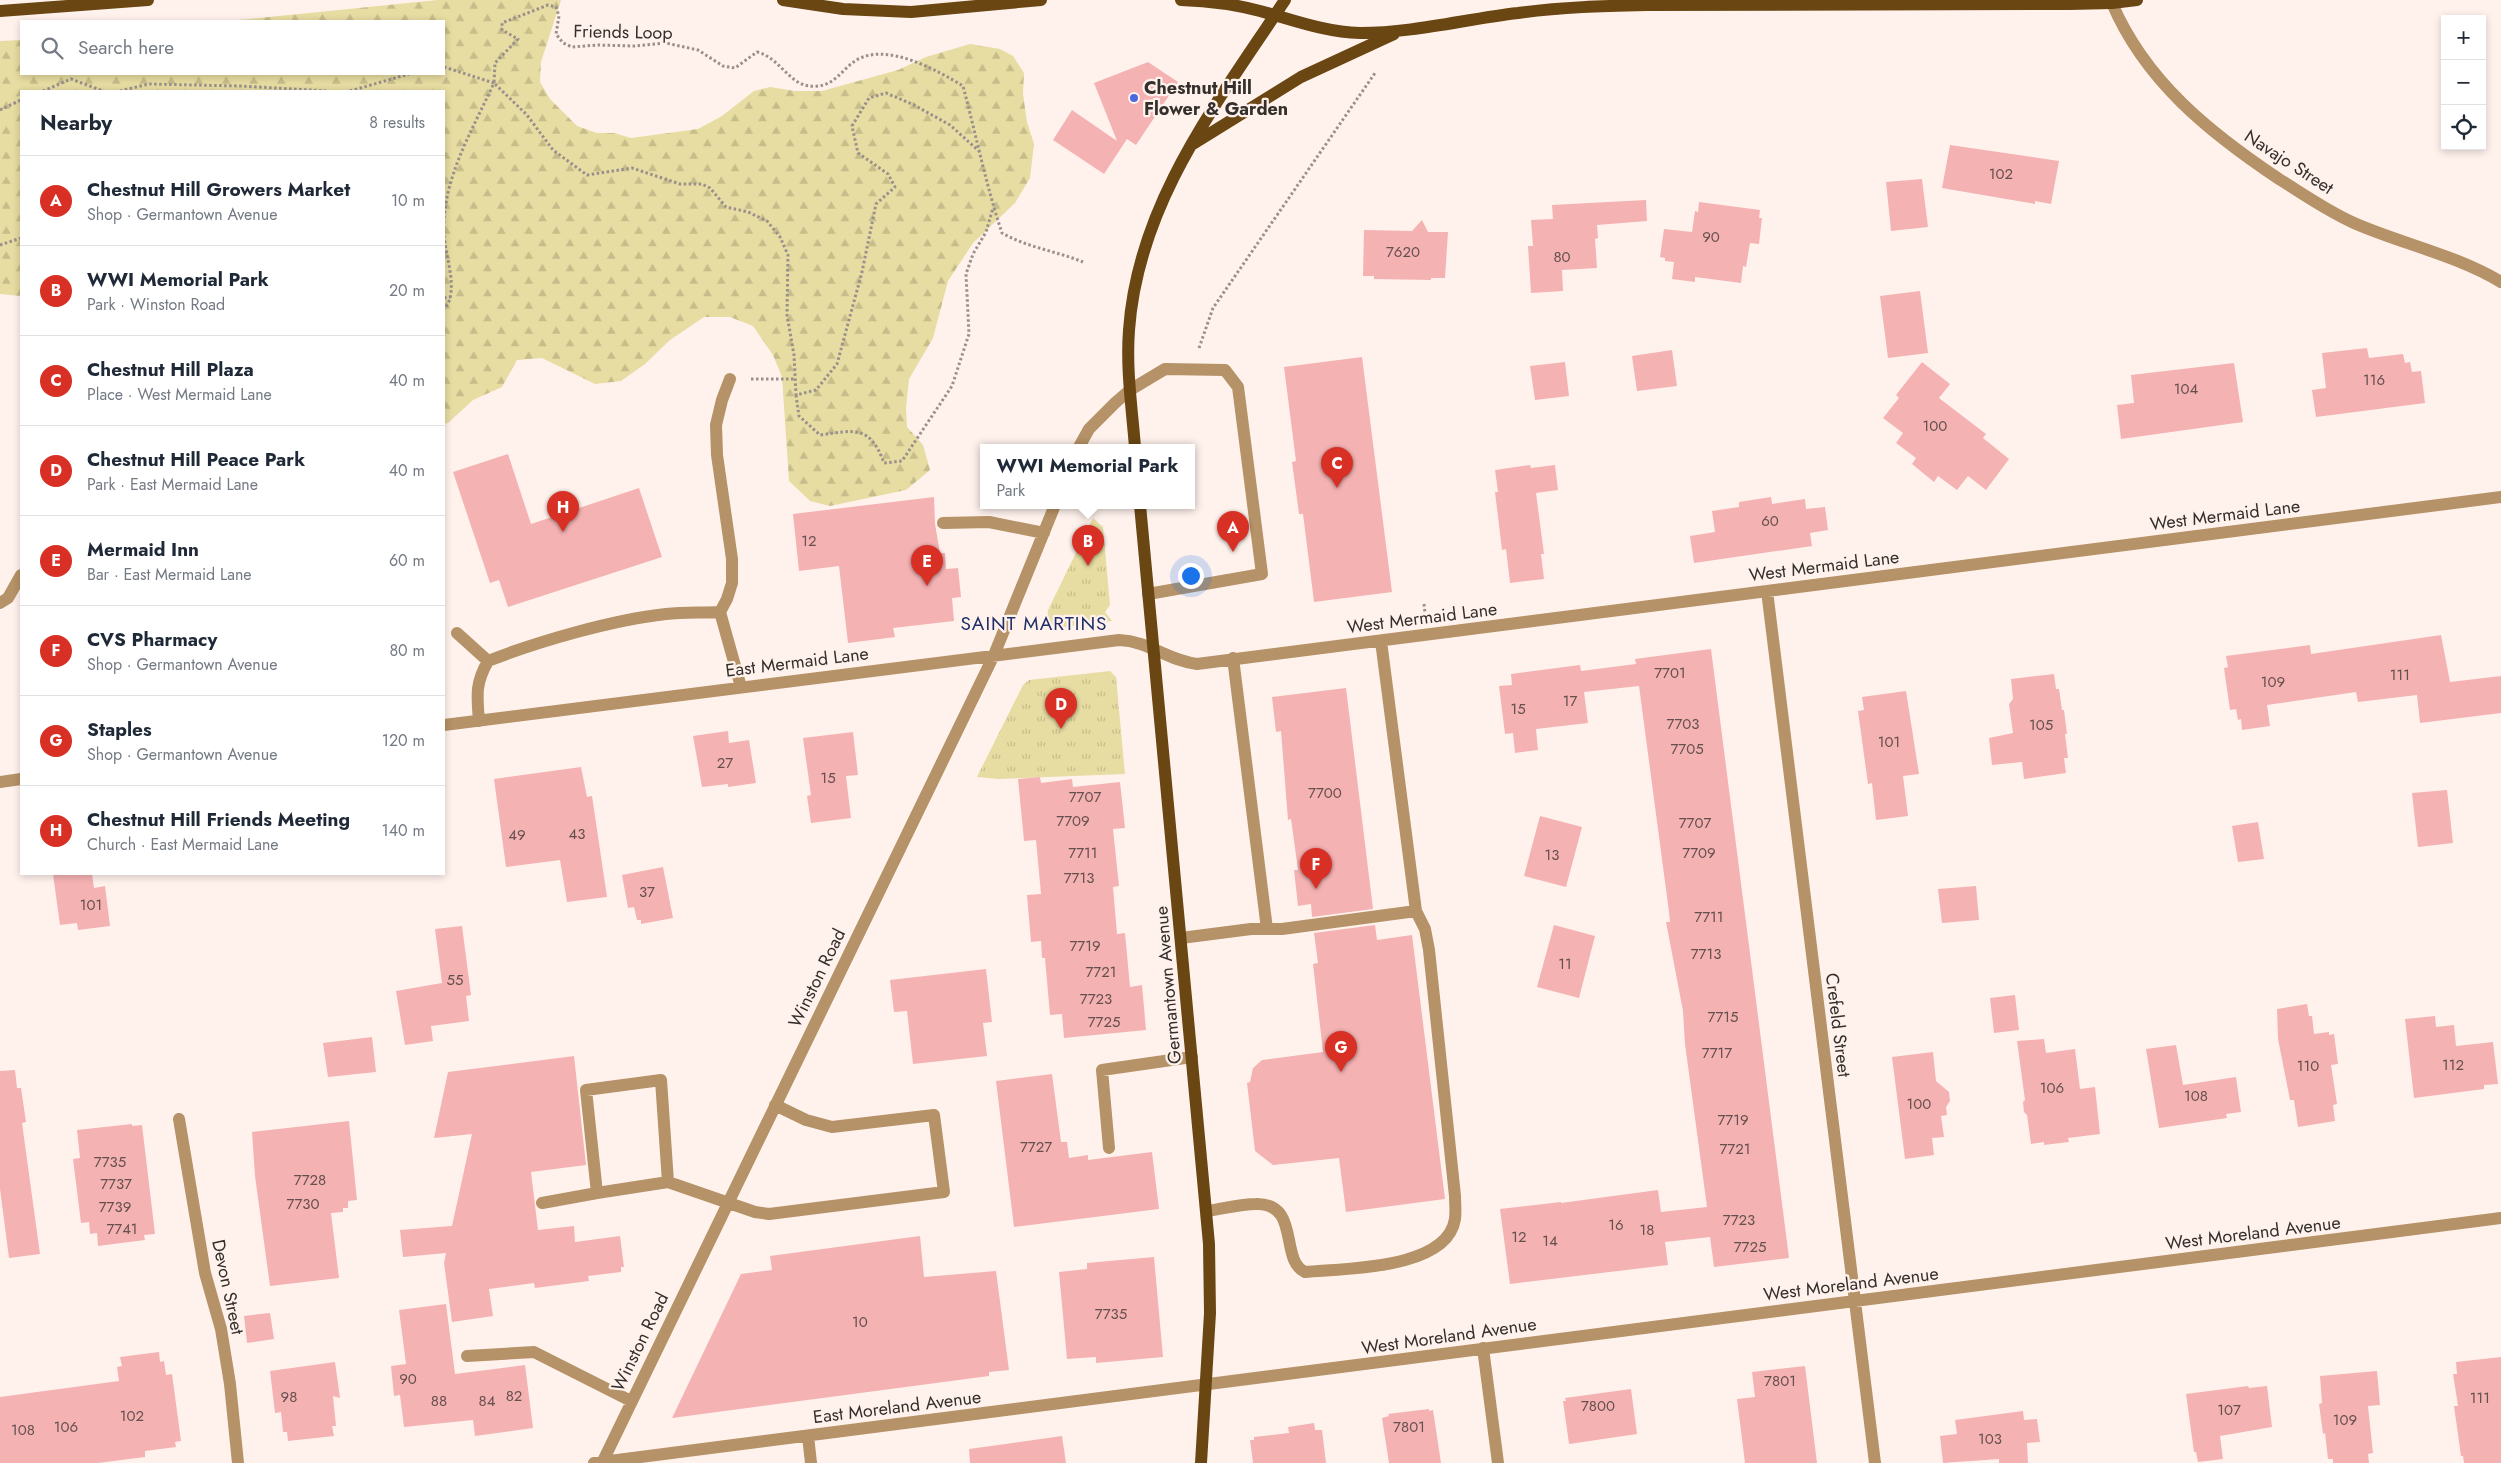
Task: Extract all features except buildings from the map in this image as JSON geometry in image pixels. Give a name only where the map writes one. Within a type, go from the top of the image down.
[{"type":"main road","points":[[0,11],[148,0]]},
{"type":"main road","points":[[783,0],[843,9],[911,12],[1041,0]]},
{"type":"main road","points":[[1181,0],[1225,3],[1314,28],[1360,33],[1402,31],[1518,13],[1647,5],[2112,3],[2137,0]]},
{"type":"main road","points":[[1135,444],[1130,390],[1129,330],[1140,264],[1160,204],[1189,147],[1285,0]]},
{"type":"main road","points":[[1189,147],[1300,77],[1402,31]]},
{"type":"main road","name":"Germantown Avenue","points":[[1140,509],[1207,1211],[1210,1313],[1201,1463]]},
{"type":"street","name":"Navajo Street","points":[[2112,3],[2134,47],[2177,100],[2212,132],[2256,164],[2308,198],[2352,222],[2460,263],[2501,282]]},
{"type":"street","points":[[1081,444],[1089,429],[1130,390],[1165,369],[1196,368],[1226,370],[1238,387],[1262,574],[1148,594]]},
{"type":"street","points":[[730,379],[722,400],[716,425],[717,455],[732,559],[732,583],[720,612],[742,687]]},
{"type":"street","name":"West Mermaid Lane","points":[[1154,649],[1163,655],[1197,664],[2501,497]]},
{"type":"street","name":"Winston Road","points":[[599,1463],[729,1201],[994,655],[1053,509]]},
{"type":"street","points":[[943,522],[989,522],[1044,533]]},
{"type":"street","points":[[0,604],[8,598],[20,577]]},
{"type":"street","name":"Crefeld Street","points":[[1767,591],[1875,1463]]},
{"type":"street","points":[[479,720],[477,695],[479,678],[488,661],[557,639],[623,622],[667,614],[720,612]]},
{"type":"street","points":[[457,633],[488,661]]},
{"type":"street","name":"East Mermaid Lane","points":[[445,725],[1119,640],[1136,642],[1154,649]]},
{"type":"street","points":[[1207,1211],[1257,1204],[1271,1206],[1281,1215],[1289,1231],[1294,1263],[1298,1269],[1305,1272],[1406,1261],[1438,1244],[1449,1234],[1455,1220],[1454,1186],[1430,950],[1425,929],[1416,911],[1381,641]]},
{"type":"street","points":[[1233,658],[1267,929]]},
{"type":"street","points":[[0,782],[20,779]]},
{"type":"street","points":[[1181,938],[1251,929],[1282,929],[1416,911]]},
{"type":"street","points":[[1109,1148],[1102,1070],[1192,1057]]},
{"type":"street","points":[[598,1193],[586,1090],[661,1080],[668,1182]]},
{"type":"street","points":[[542,1203],[668,1182],[729,1201],[755,1212],[785,1214],[944,1192],[934,1115],[832,1127],[806,1120],[775,1105]]},
{"type":"street","name":"Devon Street","points":[[179,1119],[205,1273],[222,1338],[230,1384],[238,1463]]},
{"type":"street","name":"West Moreland Avenue","points":[[1205,1385],[2501,1218]]},
{"type":"street","points":[[1483,1348],[1498,1463]]},
{"type":"street","points":[[468,1356],[534,1352],[631,1401]]},
{"type":"street","name":"East Moreland Avenue","points":[[599,1463],[1205,1385]]},
{"type":"street","points":[[808,1436],[812,1463]]},
{"type":"path","name":"Friends Loop","points":[[445,67],[494,84],[527,115],[553,150],[588,175],[632,168],[680,184],[702,184],[710,188],[726,207],[748,212],[767,220],[780,238],[788,255],[787,315],[799,416],[820,435],[850,430],[867,435],[880,451],[884,463],[902,461],[952,386],[970,334],[966,274],[973,254],[986,232],[993,208],[963,86],[930,66],[910,59],[869,54],[855,61],[835,79],[819,87],[803,86],[794,82],[778,63],[767,55],[757,52],[735,68],[723,66],[698,50],[666,43],[634,46],[598,45],[572,47],[563,43],[556,34],[559,16],[556,7],[548,5],[502,23],[502,30],[518,39],[499,56],[495,63],[494,84],[448,186],[445,222]]},
{"type":"path","points":[[1196,368],[1199,347],[1212,308],[1374,73]]},
{"type":"path","points":[[353,90],[406,75]]},
{"type":"path","points":[[45,90],[71,79],[101,90]]},
{"type":"path","points":[[124,90],[149,84],[310,90]]},
{"type":"path","points":[[796,395],[816,390],[837,364],[862,272],[876,204],[895,187],[888,174],[858,153],[852,126],[869,98],[886,93],[914,106],[950,125],[980,152]]},
{"type":"path","points":[[0,110],[20,100]]},
{"type":"path","points":[[993,208],[1002,233],[1017,242],[1058,251],[1083,262]]},
{"type":"path","points":[[0,245],[20,238]]},
{"type":"path","name":"Friends Loop","points":[[445,240],[450,267],[450,297],[445,307]]},
{"type":"path","points":[[445,298],[450,297]]},
{"type":"path","points":[[730,379],[796,379]]},
{"type":"green space","points":[[438,0],[561,0],[541,62],[540,82],[550,99],[577,126],[597,133],[614,133],[631,138],[698,129],[722,116],[754,91],[770,87],[795,91],[822,91],[898,70],[926,57],[970,44],[1000,49],[1013,56],[1024,73],[1023,94],[1027,122],[1034,144],[1030,178],[1015,203],[973,243],[948,281],[933,338],[909,379],[906,408],[907,427],[923,445],[930,470],[906,490],[830,506],[810,501],[789,481],[782,377],[773,355],[753,326],[730,317],[704,317],[670,340],[645,364],[621,381],[595,384],[542,358],[517,360],[502,387],[473,400],[445,424],[445,90],[20,90],[20,296],[0,294],[0,41],[20,40],[20,75],[445,75],[445,20],[239,20]]},
{"type":"green space","points":[[1093,518],[1103,527],[1110,605],[1105,612],[1112,621],[1055,627],[1048,621],[1049,608]]},
{"type":"green space","points":[[1110,671],[1116,677],[1125,774],[999,779],[977,777],[1023,685],[1029,680]]},
{"type":"place","name":"Chestnut Hill Flower & Garden","points":[[1134,98]]},
{"type":"place","name":"Chestnut Hill Plaza","points":[[1337,488]]},
{"type":"place","name":"Chestnut Hill Friends Meeting","points":[[563,532]]},
{"type":"place","name":"Chestnut Hill Growers Market","points":[[1233,552]]},
{"type":"place","name":"WWI Memorial Park","points":[[1088,566]]},
{"type":"place","name":"Mermaid Inn","points":[[927,586]]},
{"type":"place","name":"Chestnut Hill Peace Park","points":[[1061,729]]},
{"type":"place","name":"CVS Pharmacy","points":[[1316,889]]},
{"type":"place","name":"Staples","points":[[1341,1072]]},
{"type":"district","name":"SAINT MARTINS","points":[[1034,623]]}]
